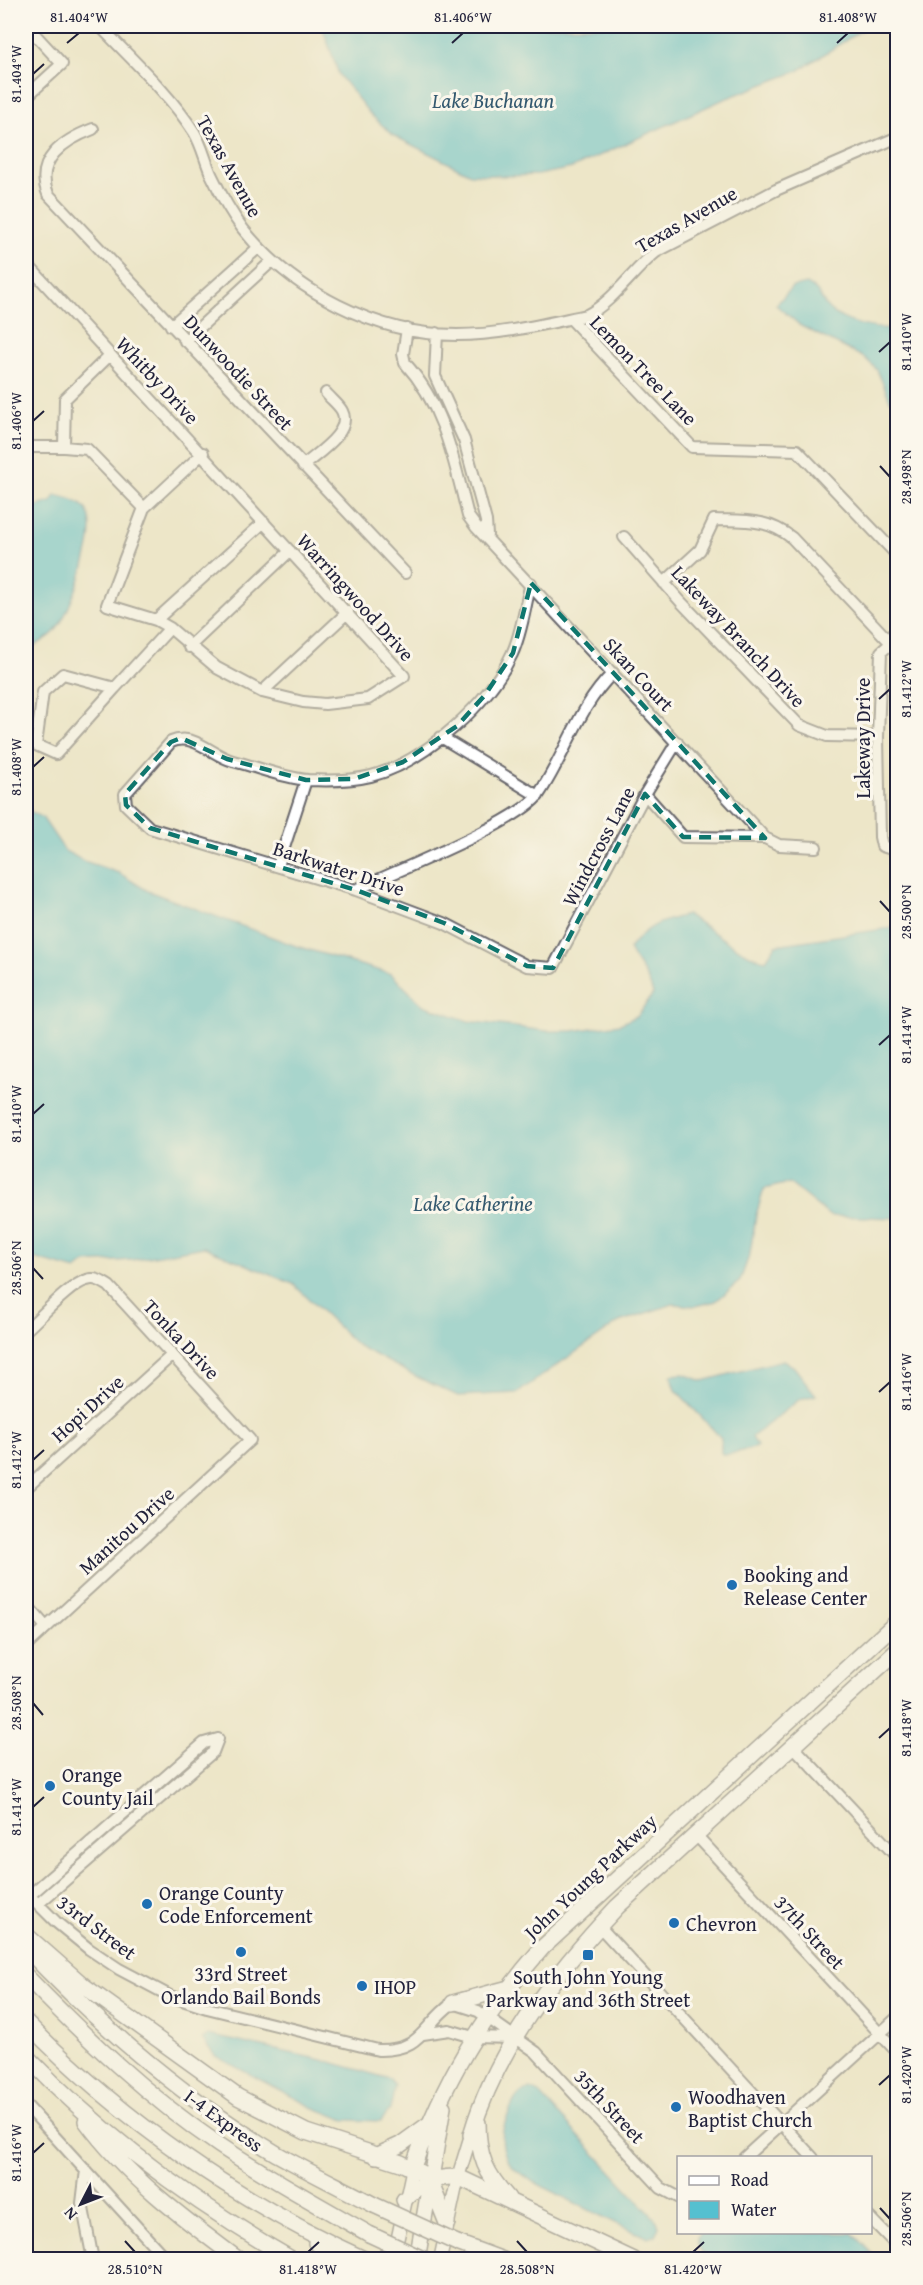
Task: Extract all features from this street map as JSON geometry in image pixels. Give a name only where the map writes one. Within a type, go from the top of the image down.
[{"type":"highway","name":"John Young Parkway","points":[[412,2167],[447,2083],[473,2037],[508,1988],[565,1926],[897,1621]]},
{"type":"highway","name":"John Young Parkway","points":[[471,2135],[478,2111],[514,2038],[558,1976],[599,1926],[897,1650]]},
{"type":"highway","points":[[696,1835],[711,1793]]},
{"type":"highway","points":[[26,1935],[84,1986],[238,2097],[306,2132],[412,2167],[430,2181],[447,2223]]},
{"type":"highway","points":[[26,1948],[92,2014],[188,2093],[276,2153],[375,2205],[457,2243],[503,2259]]},
{"type":"highway","name":"I-4 Express","points":[[26,1976],[103,2052],[217,2143],[268,2177],[369,2234],[425,2259]]},
{"type":"highway","points":[[453,2003],[508,1988]]},
{"type":"highway","points":[[26,2022],[142,2126],[340,2259]]},
{"type":"highway","points":[[26,2056],[69,2100],[159,2174],[216,2214],[293,2259]]},
{"type":"highway","points":[[417,2259],[447,2083]]},
{"type":"highway","points":[[69,2100],[105,2147],[147,2187],[239,2259]]},
{"type":"highway","points":[[478,2111],[478,2146],[482,2162],[496,2185],[514,2205]]},
{"type":"highway","points":[[376,2156],[400,2145],[429,2124]]},
{"type":"highway","points":[[404,2200],[411,2192],[430,2181],[458,2177],[634,2259]]},
{"type":"highway","points":[[256,2202],[364,2258]]},
{"type":"main road","name":"John Young Parkway","points":[[440,2259],[458,2177],[471,2135]]},
{"type":"main road","name":"John Young Parkway","points":[[393,2259],[412,2167]]},
{"type":"street","points":[[26,97],[62,64],[27,26]]},
{"type":"street","name":"Texas Avenue","points":[[100,26],[194,131],[225,201],[272,261],[296,281],[319,295],[356,313],[407,329],[456,335],[506,332],[571,319],[599,309],[640,265],[656,252],[766,195],[897,137]]},
{"type":"street","name":"Dunwoodie Street","points":[[93,129],[76,135],[49,158],[44,170],[43,182],[48,194],[405,573]]},
{"type":"street","points":[[171,326],[259,247]]},
{"type":"street","points":[[185,341],[272,261]]},
{"type":"street","name":"Whitby Drive","points":[[26,263],[264,522]]},
{"type":"street","name":"Lemon Tree Lane","points":[[571,319],[692,447],[797,450],[897,556]]},
{"type":"street","name":"Skan Court","points":[[407,329],[403,354],[405,363],[438,411],[447,434],[468,516],[765,838]]},
{"type":"street","points":[[436,333],[435,376],[464,440],[486,521],[487,535]]},
{"type":"street","points":[[64,447],[65,399],[110,356]]},
{"type":"street","points":[[303,466],[338,435],[344,424],[342,411],[326,393]]},
{"type":"street","points":[[26,447],[87,449],[144,508],[203,453]]},
{"type":"street","name":"Warringwood Drive","points":[[144,508],[107,605],[156,620],[170,628],[217,668],[262,692],[303,702],[325,705],[368,699],[404,676],[264,522]]},
{"type":"street","points":[[664,584],[700,550],[714,520],[761,522],[777,526],[792,538],[894,640]]},
{"type":"street","points":[[156,620],[264,522]]},
{"type":"street","name":"Lakeway Branch Drive","points":[[624,537],[664,584],[799,725],[827,736],[878,737]]},
{"type":"street","points":[[189,646],[290,550]]},
{"type":"street","points":[[278,866],[306,780],[354,780],[374,775],[404,762],[441,737],[475,708],[513,653],[531,583]]},
{"type":"street","points":[[262,692],[348,612]]},
{"type":"street","points":[[115,688],[63,674],[43,692],[36,745],[56,754],[170,628]]},
{"type":"street","name":"Lakeway Drive","points":[[894,640],[881,652],[878,737],[882,846],[897,851]]},
{"type":"street","points":[[356,890],[495,825],[538,796],[585,707],[596,690],[613,673]]},
{"type":"street","points":[[441,737],[538,796]]},
{"type":"street","name":"Barkwater Drive","points":[[306,780],[226,759],[189,739],[181,738],[171,742],[125,794],[126,805],[150,828],[356,890],[444,923],[527,966],[553,968]]},
{"type":"street","name":"Windcross Lane","points":[[553,968],[645,794],[677,742]]},
{"type":"street","points":[[645,794],[683,837],[765,838],[779,845],[816,848]]},
{"type":"street","name":"Tonka Drive","points":[[26,1330],[79,1283],[94,1279],[109,1286],[250,1440]]},
{"type":"street","name":"Hopi Drive","points":[[26,1488],[172,1355]]},
{"type":"street","name":"Manitou Drive","points":[[26,1646],[250,1440]]},
{"type":"street","points":[[26,1604],[46,1627]]},
{"type":"street","points":[[218,1739],[213,1752],[31,1898],[204,1743],[218,1739]]},
{"type":"street","points":[[793,1746],[897,1858]]},
{"type":"street","name":"37th Street","points":[[696,1835],[897,2053]]},
{"type":"street","name":"33rd Street","points":[[31,1898],[74,1938],[148,1986],[179,1999],[378,2050],[404,2049],[423,2034],[438,2014],[453,2003]]},
{"type":"street","points":[[599,1926],[812,2156]]},
{"type":"street","points":[[453,2003],[474,2009],[514,2038]]},
{"type":"street","points":[[745,2156],[897,2017]]},
{"type":"street","name":"33rd Street","points":[[423,2034],[449,2030],[473,2037],[514,2038]]},
{"type":"street","name":"35th Street","points":[[514,2038],[536,2052],[662,2188],[677,2196]]},
{"type":"street","points":[[26,2105],[167,2259]]},
{"type":"street","points":[[86,2170],[82,2188],[82,2203],[93,2259]]},
{"type":"street","points":[[872,2220],[897,2247]]},
{"type":"highlighted area","points":[[531,583],[765,838],[683,837],[645,794],[553,968],[527,966],[444,923],[356,890],[150,828],[126,805],[125,794],[171,742],[181,738],[227,759],[306,780],[354,779],[403,762],[457,726],[485,695],[513,653]]},
{"type":"water","name":"Lake Buchanan","points":[[322,26],[868,26],[798,71],[722,100],[572,168],[538,175],[506,176],[470,174],[394,136],[370,114],[339,75]]},
{"type":"water","points":[[807,284],[818,293],[829,309],[843,319],[870,327],[897,328],[897,407],[890,400],[877,370],[865,358],[801,326],[776,305],[792,287]]},
{"type":"water","points":[[55,495],[75,501],[87,510],[91,526],[90,540],[82,574],[62,620],[50,636],[26,650],[26,509],[51,502]]},
{"type":"water","name":"Lake Catherine","points":[[26,803],[31,812],[42,817],[65,851],[84,861],[119,873],[148,891],[296,946],[391,974],[423,1005],[468,1021],[547,1031],[572,1031],[620,1024],[637,1016],[653,994],[629,949],[641,935],[654,926],[687,915],[747,954],[766,960],[776,945],[897,927],[897,1218],[830,1216],[789,1183],[764,1189],[756,1215],[750,1253],[740,1281],[716,1301],[696,1306],[673,1304],[619,1322],[517,1393],[458,1396],[358,1346],[293,1284],[204,1247],[132,1260],[85,1263],[76,1270],[26,1256]]},
{"type":"water","points":[[783,1360],[794,1367],[816,1395],[800,1399],[752,1437],[757,1446],[754,1448],[726,1455],[721,1453],[721,1438],[676,1390],[671,1375],[683,1374],[703,1381]]},
{"type":"water","points":[[208,2035],[331,2062],[390,2079],[395,2086],[390,2110],[381,2121],[345,2120],[312,2107],[215,2056],[202,2039]]},
{"type":"water","points":[[530,2089],[539,2093],[657,2221],[659,2227],[655,2235],[648,2238],[612,2221],[532,2181],[513,2167],[504,2151],[502,2138],[504,2126],[517,2097]]},
{"type":"water","points":[[700,2234],[853,2234],[877,2259],[711,2259],[702,2253],[697,2237]]},
{"type":"place","name":"Booking and Release Center","points":[[732,1585]]},
{"type":"place","name":"Orange County Jail","points":[[50,1786]]},
{"type":"place","name":"Orange County Code Enforcement","points":[[147,1904]]},
{"type":"place","name":"Chevron","points":[[674,1923]]},
{"type":"place","name":"33rd Street Orlando Bail Bonds","points":[[241,1952]]},
{"type":"place","name":"South John Young Parkway and 36th Street","points":[[588,1955]]},
{"type":"place","name":"IHOP","points":[[362,1986]]},
{"type":"place","name":"Woodhaven Baptist Church","points":[[676,2107]]}]
